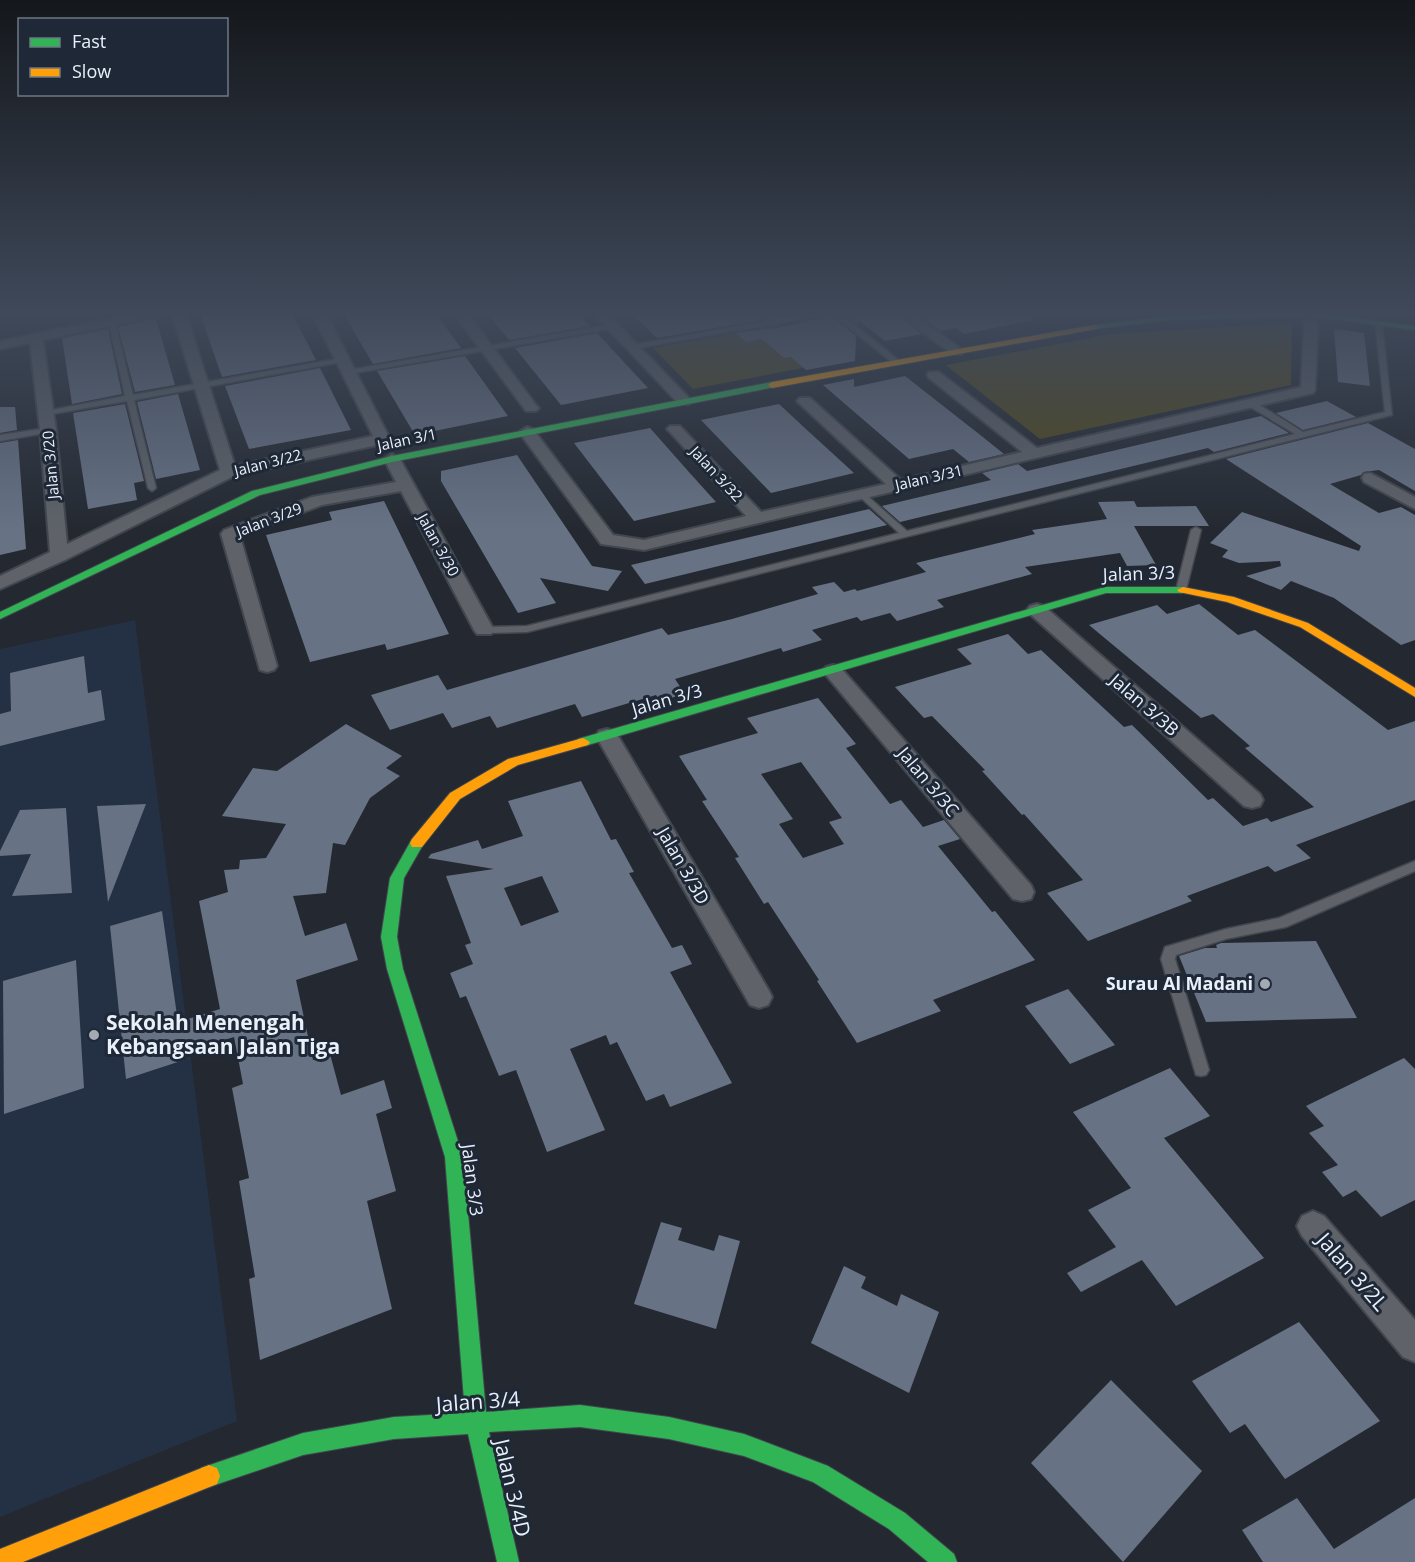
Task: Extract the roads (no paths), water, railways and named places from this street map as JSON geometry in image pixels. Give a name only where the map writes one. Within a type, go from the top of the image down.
[{"type":"street","name":"Jalan 3/20","points":[[42,384],[59,556]]},
{"type":"street","name":"Jalan 3/22","points":[[0,583],[229,472],[382,439],[355,384]]},
{"type":"street","points":[[513,384],[531,408]]},
{"type":"street","points":[[668,384],[684,401]]},
{"type":"street","name":"Jalan 3/1","points":[[0,616],[256,494],[392,459],[777,384]]},
{"type":"street","points":[[945,384],[1034,454]]},
{"type":"street","name":"Jalan 3/31","points":[[527,432],[607,540],[644,545],[1308,390],[1308,384]]},
{"type":"street","points":[[200,385],[229,472]]},
{"type":"street","points":[[805,401],[897,485]]},
{"type":"street","name":"Jalan 3/32","points":[[675,429],[758,519]]},
{"type":"street","name":"Jalan 3/30","points":[[392,459],[484,630]]},
{"type":"street","points":[[1370,478],[1415,504]]},
{"type":"street","name":"Jalan 3/29","points":[[267,666],[230,534],[318,501],[405,485]]},
{"type":"street","name":"Jalan 3/3","points":[[476,1423],[454,1157],[395,969],[389,938],[397,878],[422,834],[455,796],[513,762],[834,671],[1105,590],[1181,590],[1230,599],[1304,625],[1412,687]]},
{"type":"street","name":"Jalan 3/3B","points":[[1036,610],[1252,800]]},
{"type":"street","name":"Jalan 3/3C","points":[[834,671],[1022,892]]},
{"type":"street","name":"Jalan 3/3D","points":[[607,736],[759,997]]},
{"type":"street","name":"Jalan 3/2L","points":[[1313,1226],[1415,1345]]},
{"type":"street","name":"Jalan 3/4","points":[[0,1560],[35,1554],[178,1487],[303,1444],[394,1428],[580,1416],[669,1428],[744,1445],[820,1474],[897,1521],[946,1562]]},
{"type":"street","name":"Jalan 3/4D","points":[[476,1423],[508,1562]]},
{"type":"lane","points":[[126,384],[152,488]]},
{"type":"lane","points":[[46,412],[209,384]]},
{"type":"lane","points":[[484,630],[527,629],[1389,413],[1385,384]]},
{"type":"lane","points":[[1250,403],[1301,434]]},
{"type":"lane","points":[[0,438],[48,430]]},
{"type":"lane","points":[[862,494],[904,533]]},
{"type":"lane","points":[[1181,590],[1196,530]]},
{"type":"lane","points":[[1201,1070],[1167,958],[1170,951],[1226,934],[1281,923],[1415,866]]},
{"type":"place","name":"Surau Al Madani","points":[[1265,984]]},
{"type":"place","name":"Sekolah Menengah Kebangsaan Jalan Tiga","points":[[94,1035]]}]
